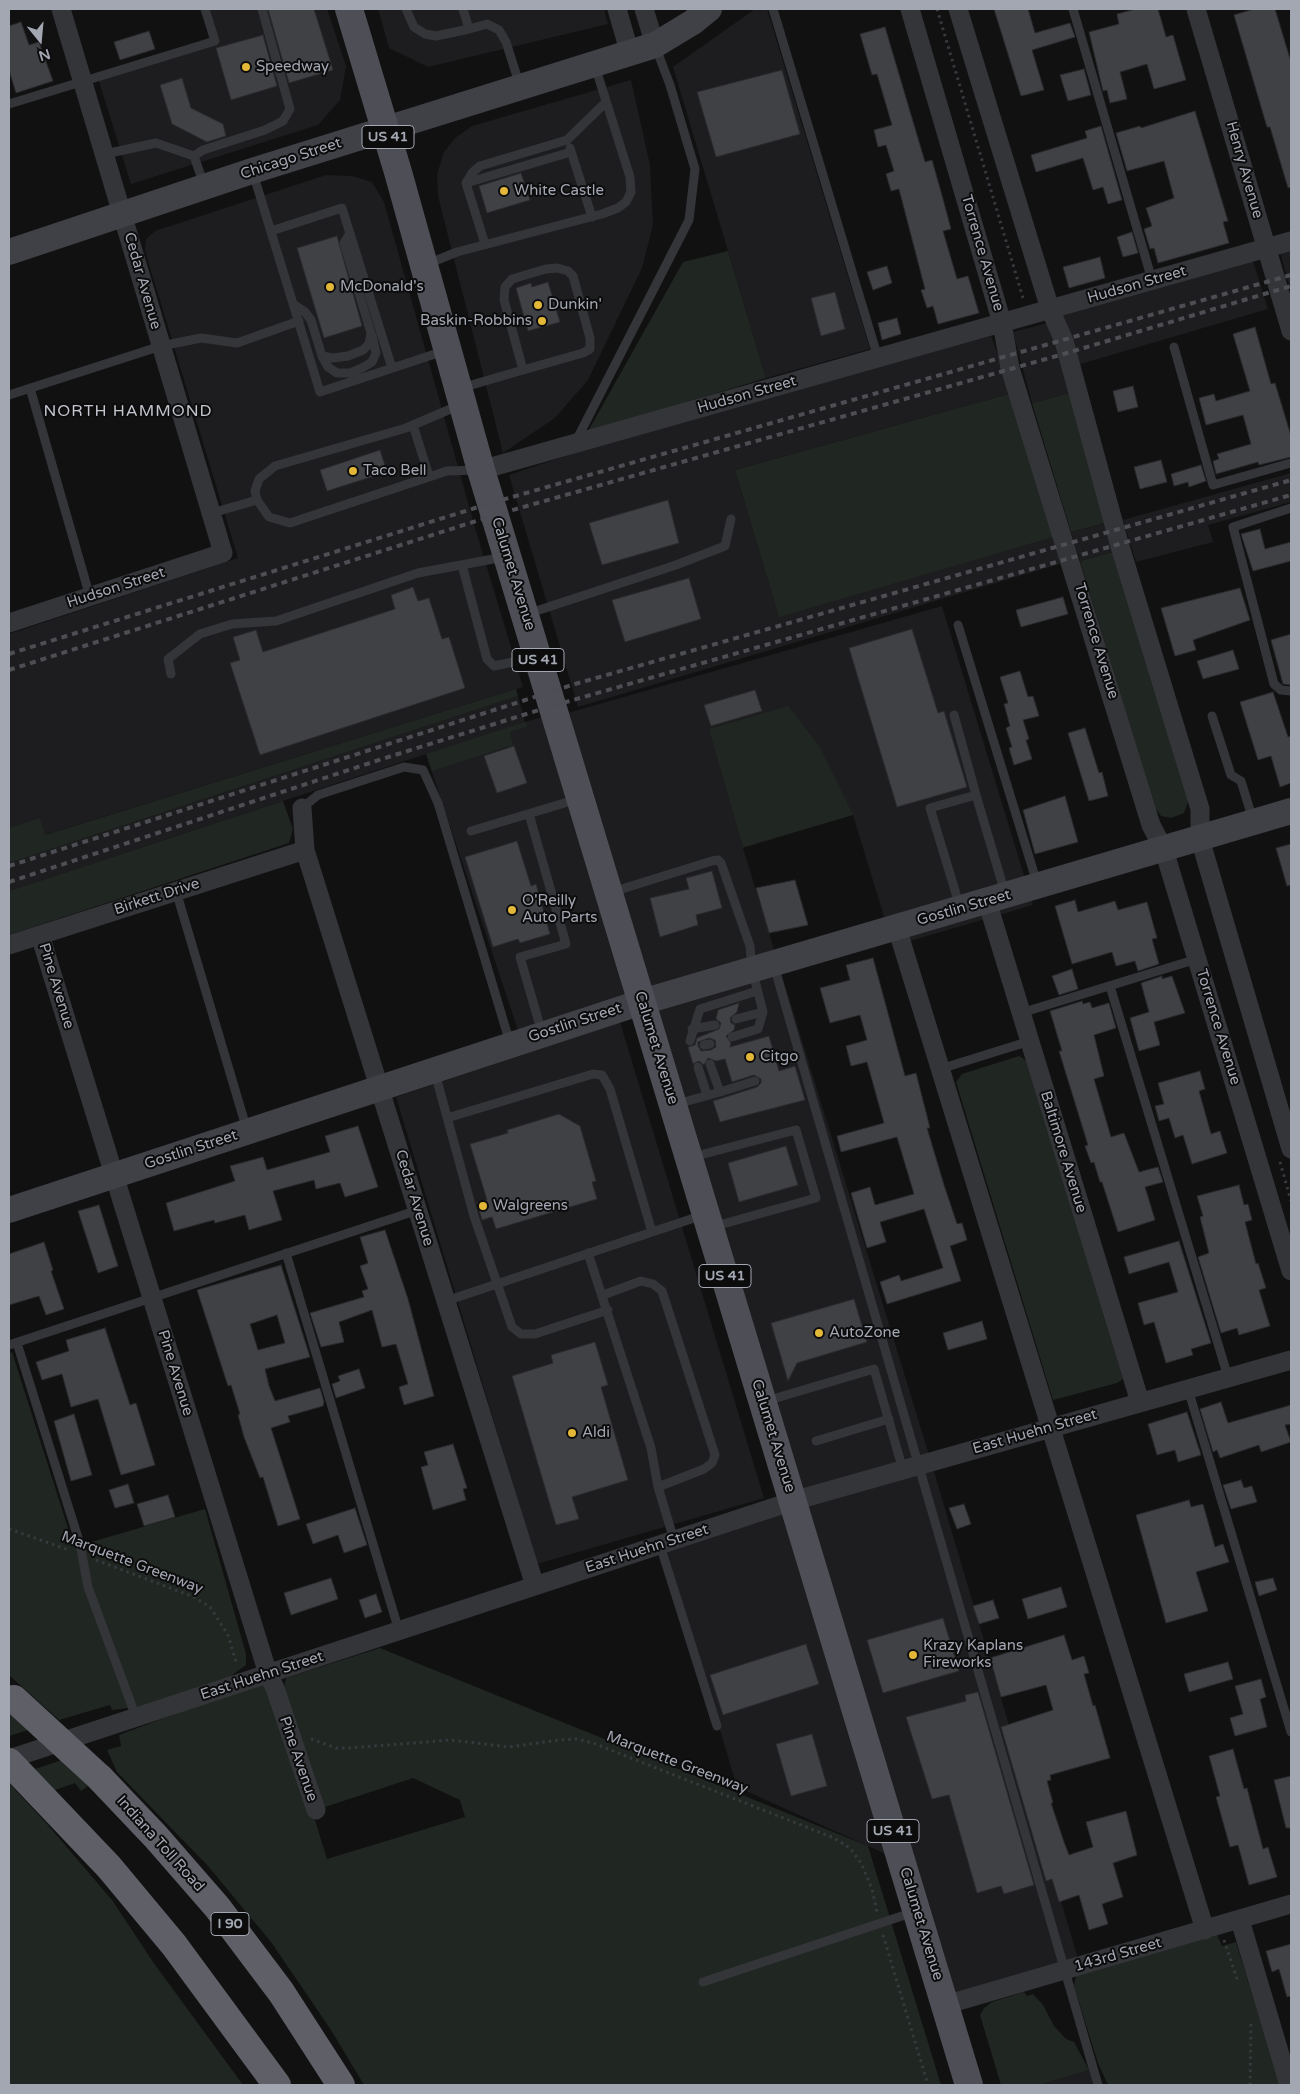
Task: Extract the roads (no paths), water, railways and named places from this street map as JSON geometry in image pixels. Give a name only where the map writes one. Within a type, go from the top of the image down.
[{"type":"highway","name":"Indiana Toll Road","points":[[12,1697],[100,1778],[217,1907],[281,1992],[341,2085]]},
{"type":"highway","points":[[9,1760],[108,1867],[174,1946],[277,2085]]},
{"type":"main road","name":"Calumet Avenue","points":[[349,9],[385,128],[481,470],[969,2085]]},
{"type":"main road","name":"Chicago Street","points":[[9,252],[385,128],[630,54],[655,45],[693,22],[709,9]]},
{"type":"main road","name":"Gostlin Street","points":[[9,1210],[642,1002],[761,974],[897,928],[1291,812]]},
{"type":"street","name":"Cedar Avenue","points":[[61,9],[223,553]]},
{"type":"street","points":[[617,9],[630,54]]},
{"type":"street","points":[[644,9],[655,45]]},
{"type":"street","name":"Torrence Avenue","points":[[910,9],[1002,323],[1010,368],[1068,550],[1151,825],[1164,850],[1291,1271]]},
{"type":"street","points":[[958,9],[1050,309],[1064,341],[1115,530],[1200,809],[1200,839],[1291,1150]]},
{"type":"street","name":"Henry Avenue","points":[[1196,9],[1291,332]]},
{"type":"street","name":"Hudson Street","points":[[481,470],[1291,241]]},
{"type":"street","name":"Hudson Street","points":[[9,623],[223,553]]},
{"type":"street","name":"Cedar Avenue","points":[[302,808],[305,850],[535,1586]]},
{"type":"street","name":"Birkett Drive","points":[[9,945],[305,850]]},
{"type":"street","name":"Baltimore Avenue","points":[[996,898],[1021,1013],[1140,1402]]},
{"type":"street","points":[[897,928],[1051,1428],[1214,1932]]},
{"type":"street","name":"Pine Avenue","points":[[40,935],[268,1674],[316,1810]]},
{"type":"street","name":"East Huehn Street","points":[[9,1760],[793,1501],[1291,1360]]},
{"type":"street","name":"143rd Street","points":[[945,2005],[1064,1971],[1214,1932],[1240,1920],[1291,1904]]},
{"type":"street","points":[[1240,1920],[1288,2085]]},
{"type":"lane","points":[[9,104],[82,80],[215,41],[206,9]]},
{"type":"lane","points":[[194,156],[203,150],[265,130],[283,121],[290,109],[262,9]]},
{"type":"lane","points":[[406,9],[414,27],[425,34],[436,36],[487,24],[499,30],[506,42],[520,86]]},
{"type":"lane","points":[[463,9],[469,29]]},
{"type":"lane","points":[[773,9],[878,358]]},
{"type":"lane","points":[[1072,9],[1152,280]]},
{"type":"lane","points":[[574,444],[689,220],[695,169],[670,85],[655,45]]},
{"type":"lane","points":[[424,265],[457,252],[485,244],[592,217],[618,208],[626,202],[631,192],[630,176],[594,64]]},
{"type":"lane","points":[[466,183],[480,166],[567,140],[606,102]]},
{"type":"lane","points":[[567,140],[592,217]]},
{"type":"lane","points":[[105,154],[156,143],[194,156]]},
{"type":"lane","points":[[466,183],[571,152]]},
{"type":"lane","points":[[194,156],[205,187]]},
{"type":"lane","points":[[252,171],[320,392],[448,349]]},
{"type":"lane","points":[[466,183],[485,244]]},
{"type":"lane","points":[[271,231],[342,208],[392,368]]},
{"type":"lane","points":[[293,304],[305,312],[311,320],[322,356],[328,367],[337,373],[350,373],[372,362],[376,353],[372,333],[344,243],[350,233]]},
{"type":"lane","points":[[212,513],[257,500],[255,491],[259,479],[275,466],[413,425],[461,396],[523,370],[583,353],[590,349],[590,338],[573,276],[568,271],[557,268],[546,269],[512,279],[506,287],[504,300],[523,370]]},
{"type":"lane","points":[[9,395],[161,346],[201,338],[237,343],[298,321]]},
{"type":"lane","points":[[322,356],[333,358],[348,356],[363,350],[369,344],[372,333]]},
{"type":"lane","points":[[1174,347],[1213,485],[1291,463]]},
{"type":"lane","points":[[30,388],[90,597]]},
{"type":"lane","points":[[413,425],[429,476]]},
{"type":"lane","name":"Hudson Street","points":[[257,500],[270,517],[290,523],[446,471],[481,470]]},
{"type":"lane","points":[[1291,508],[1233,527],[1274,684],[1281,690],[1291,690]]},
{"type":"lane","points":[[525,615],[725,546],[731,519]]},
{"type":"lane","points":[[171,674],[168,659],[200,634],[232,624],[276,621],[418,573],[507,556]]},
{"type":"lane","points":[[462,565],[487,660],[494,666],[513,662],[535,648]]},
{"type":"lane","points":[[958,625],[1038,886]]},
{"type":"lane","points":[[954,715],[976,795],[996,898]]},
{"type":"lane","points":[[1212,716],[1231,775],[1241,781],[1254,822]]},
{"type":"lane","points":[[302,808],[318,795],[404,767],[423,770],[438,803],[511,1045]]},
{"type":"lane","points":[[960,909],[930,808],[976,795]]},
{"type":"lane","points":[[471,831],[580,798]]},
{"type":"lane","points":[[529,814],[566,944],[520,957],[542,1034]]},
{"type":"lane","points":[[609,893],[718,860],[724,868],[761,974],[1098,2085]]},
{"type":"lane","points":[[176,891],[247,1131]]},
{"type":"lane","points":[[1021,1013],[1197,958]]},
{"type":"lane","points":[[732,1037],[758,1029],[763,1012],[761,974]]},
{"type":"lane","points":[[715,1025],[699,1038],[700,1009],[761,974]]},
{"type":"lane","points":[[1110,986],[1228,1378]]},
{"type":"lane","points":[[736,1019],[763,1012]]},
{"type":"lane","points":[[940,1069],[1030,1041]]},
{"type":"lane","points":[[710,1064],[720,1092]]},
{"type":"lane","points":[[698,1067],[707,1095]]},
{"type":"lane","points":[[434,1070],[474,1216],[512,1327],[521,1334],[535,1334],[608,1310]]},
{"type":"lane","points":[[447,1118],[593,1074],[602,1075],[610,1089],[652,1232]]},
{"type":"lane","points":[[673,1105],[755,1081]]},
{"type":"lane","points":[[446,1301],[652,1232],[816,1198],[796,1130],[689,1158]]},
{"type":"lane","points":[[136,1717],[88,1587],[82,1554],[13,1344],[418,1210]]},
{"type":"lane","points":[[286,1253],[398,1631]]},
{"type":"lane","points":[[588,1253],[608,1310],[651,1448],[667,1542],[717,1726]]},
{"type":"lane","points":[[603,1296],[641,1281],[653,1284],[662,1291],[715,1455],[712,1463],[704,1470],[658,1487]]},
{"type":"lane","points":[[763,1402],[874,1369],[889,1419],[912,1467]]},
{"type":"lane","points":[[1188,1389],[1291,1732]]},
{"type":"lane","points":[[816,1441],[889,1419]]},
{"type":"lane","points":[[703,1982],[917,1912]]},
{"type":"railway","points":[[9,654],[491,503],[1291,275]]},
{"type":"railway","points":[[9,670],[495,515],[1067,353],[1291,286]]},
{"type":"railway","points":[[9,866],[575,684],[1291,480]]},
{"type":"railway","points":[[9,882],[382,759],[552,706],[1291,495]]},
{"type":"place","name":"Speedway","points":[[246,67]]},
{"type":"place","name":"White Castle","points":[[504,191]]},
{"type":"place","name":"McDonald's","points":[[330,287]]},
{"type":"place","name":"Dunkin'","points":[[538,305]]},
{"type":"place","name":"Baskin-Robbins","points":[[542,321]]},
{"type":"place","name":"Taco Bell","points":[[353,471]]},
{"type":"place","name":"O'Reilly Auto Parts","points":[[512,910]]},
{"type":"place","name":"Citgo","points":[[750,1057]]},
{"type":"place","name":"Walgreens","points":[[483,1206]]},
{"type":"place","name":"AutoZone","points":[[819,1333]]},
{"type":"place","name":"Aldi","points":[[572,1433]]},
{"type":"place","name":"Krazy Kaplans Fireworks","points":[[913,1655]]},
{"type":"district","name":"NORTH HAMMOND","points":[[128,412]]}]
